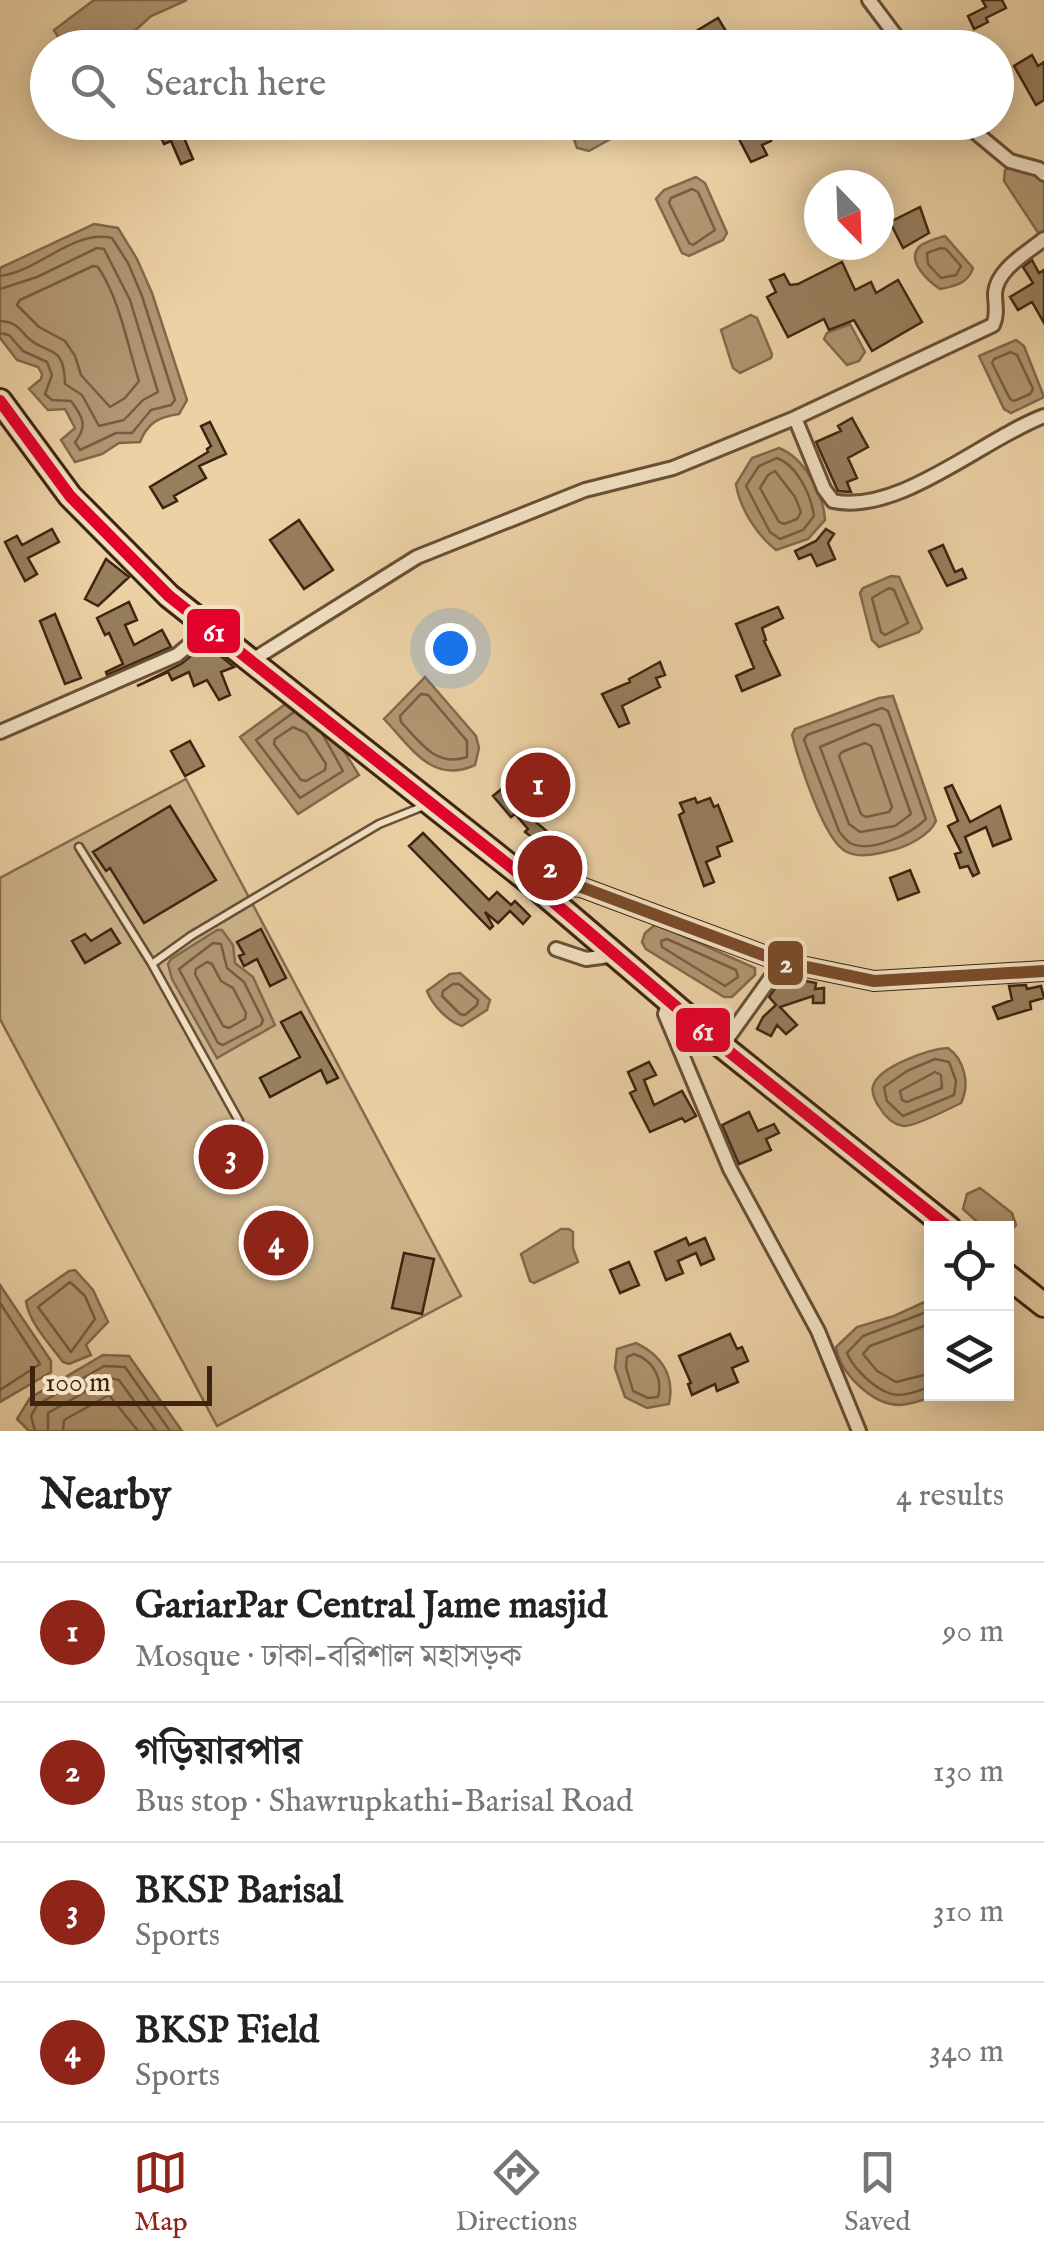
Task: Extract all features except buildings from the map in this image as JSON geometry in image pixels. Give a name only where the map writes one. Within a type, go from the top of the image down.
[{"type":"highway","points":[[0,401],[70,496],[158,585],[208,629],[530,882],[722,1046],[939,1221]]},
{"type":"highway","points":[[1014,1282],[1044,1306]]},
{"type":"main road","points":[[530,882],[581,887],[782,962],[874,980],[1044,971]]},
{"type":"street","points":[[870,0],[892,30]]},
{"type":"street","points":[[985,140],[1010,162],[1044,174]]},
{"type":"street","points":[[250,661],[418,558],[584,490],[673,468],[795,418],[993,326],[997,316],[995,289],[1000,276],[1044,239]]},
{"type":"street","points":[[795,418],[824,489],[832,501],[842,503],[871,500],[919,483],[1017,426],[1044,416]]},
{"type":"street","points":[[0,732],[177,655],[208,629]]},
{"type":"street","points":[[556,949],[586,959],[616,955]]},
{"type":"street","points":[[722,1046],[782,962]]},
{"type":"street","points":[[669,1000],[666,1014],[730,1169],[818,1331],[859,1431]]},
{"type":"lane","points":[[152,964],[191,936],[379,824],[430,804]]},
{"type":"lane","points":[[79,847],[152,964],[239,1121]]},
{"type":"shaded area","points":[[186,779],[461,1296],[217,1426],[0,1019],[0,878]]},
{"type":"water","points":[[94,0],[187,0],[151,16],[136,30],[54,30]]},
{"type":"water","points":[[574,140],[608,140],[589,151],[577,148]]},
{"type":"water","points":[[1011,166],[1041,175],[1044,180],[1044,234],[1039,234],[1004,181],[1005,170]]},
{"type":"water","points":[[696,177],[705,183],[727,233],[723,240],[689,256],[682,253],[656,199],[664,190]]},
{"type":"water","points":[[94,224],[118,228],[137,259],[187,400],[179,414],[151,425],[140,442],[119,443],[102,454],[75,462],[61,440],[75,428],[65,409],[48,410],[29,389],[41,379],[38,367],[17,360],[0,338],[0,268]]},
{"type":"water","points":[[945,236],[973,268],[964,281],[940,289],[924,276],[915,258],[920,246]]},
{"type":"water","points":[[751,315],[757,318],[772,354],[740,373],[733,368],[721,330]]},
{"type":"water","points":[[850,324],[865,352],[859,361],[847,365],[824,339],[827,333]]},
{"type":"water","points":[[1016,340],[1024,346],[1044,397],[1011,413],[1004,409],[979,356]]},
{"type":"water","points":[[779,448],[811,477],[825,520],[808,539],[776,550],[750,521],[736,484],[752,458]]},
{"type":"water","points":[[891,576],[899,577],[922,628],[879,647],[872,640],[860,593]]},
{"type":"water","points":[[425,677],[476,736],[479,748],[475,765],[460,770],[434,767],[413,751],[384,719]]},
{"type":"water","points":[[893,696],[936,821],[924,835],[905,846],[870,855],[852,854],[838,845],[821,817],[792,735],[795,729]]},
{"type":"water","points":[[291,700],[321,715],[359,775],[298,814],[240,737]]},
{"type":"water","points":[[656,924],[755,968],[755,975],[732,997],[724,997],[646,949],[642,942],[645,933]]},
{"type":"water","points":[[222,930],[233,945],[235,963],[253,977],[275,1025],[217,1058],[172,979],[168,964]]},
{"type":"water","points":[[460,973],[490,1000],[487,1010],[462,1026],[442,1012],[427,991],[450,974]]},
{"type":"water","points":[[948,1048],[964,1073],[961,1103],[909,1126],[890,1120],[873,1095],[877,1079],[906,1060]]},
{"type":"water","points":[[980,1188],[1012,1213],[1016,1225],[1014,1227],[1014,1221],[976,1221],[963,1209],[967,1194]]},
{"type":"water","points":[[561,1229],[573,1232],[578,1262],[534,1283],[530,1281],[521,1254]]},
{"type":"water","points":[[75,1270],[93,1290],[108,1322],[86,1345],[91,1355],[69,1364],[63,1362],[41,1333],[26,1301]]},
{"type":"water","points":[[0,1285],[51,1361],[51,1372],[0,1402]]},
{"type":"water","points":[[924,1302],[924,1399],[900,1405],[879,1400],[859,1386],[844,1367],[836,1347],[857,1327]]},
{"type":"water","points":[[636,1343],[664,1367],[670,1384],[669,1404],[647,1408],[625,1397],[615,1368],[617,1349]]},
{"type":"water","points":[[103,1355],[129,1356],[182,1431],[29,1431],[17,1419],[30,1398]]},
{"type":"transit line","name":"61","points":[[0,401],[70,496],[169,596],[530,882],[722,1046],[940,1221]]},
{"type":"transit line","name":"2","points":[[539,883],[581,887],[782,962],[874,981],[1044,971]]},
{"type":"place","name":"GariarPar Central Jame masjid","points":[[538,785]]},
{"type":"place","name":"গড়িয়ারপার","points":[[550,868]]},
{"type":"place","name":"BKSP Barisal","points":[[231,1157]]},
{"type":"place","name":"BKSP Field","points":[[276,1243]]}]
